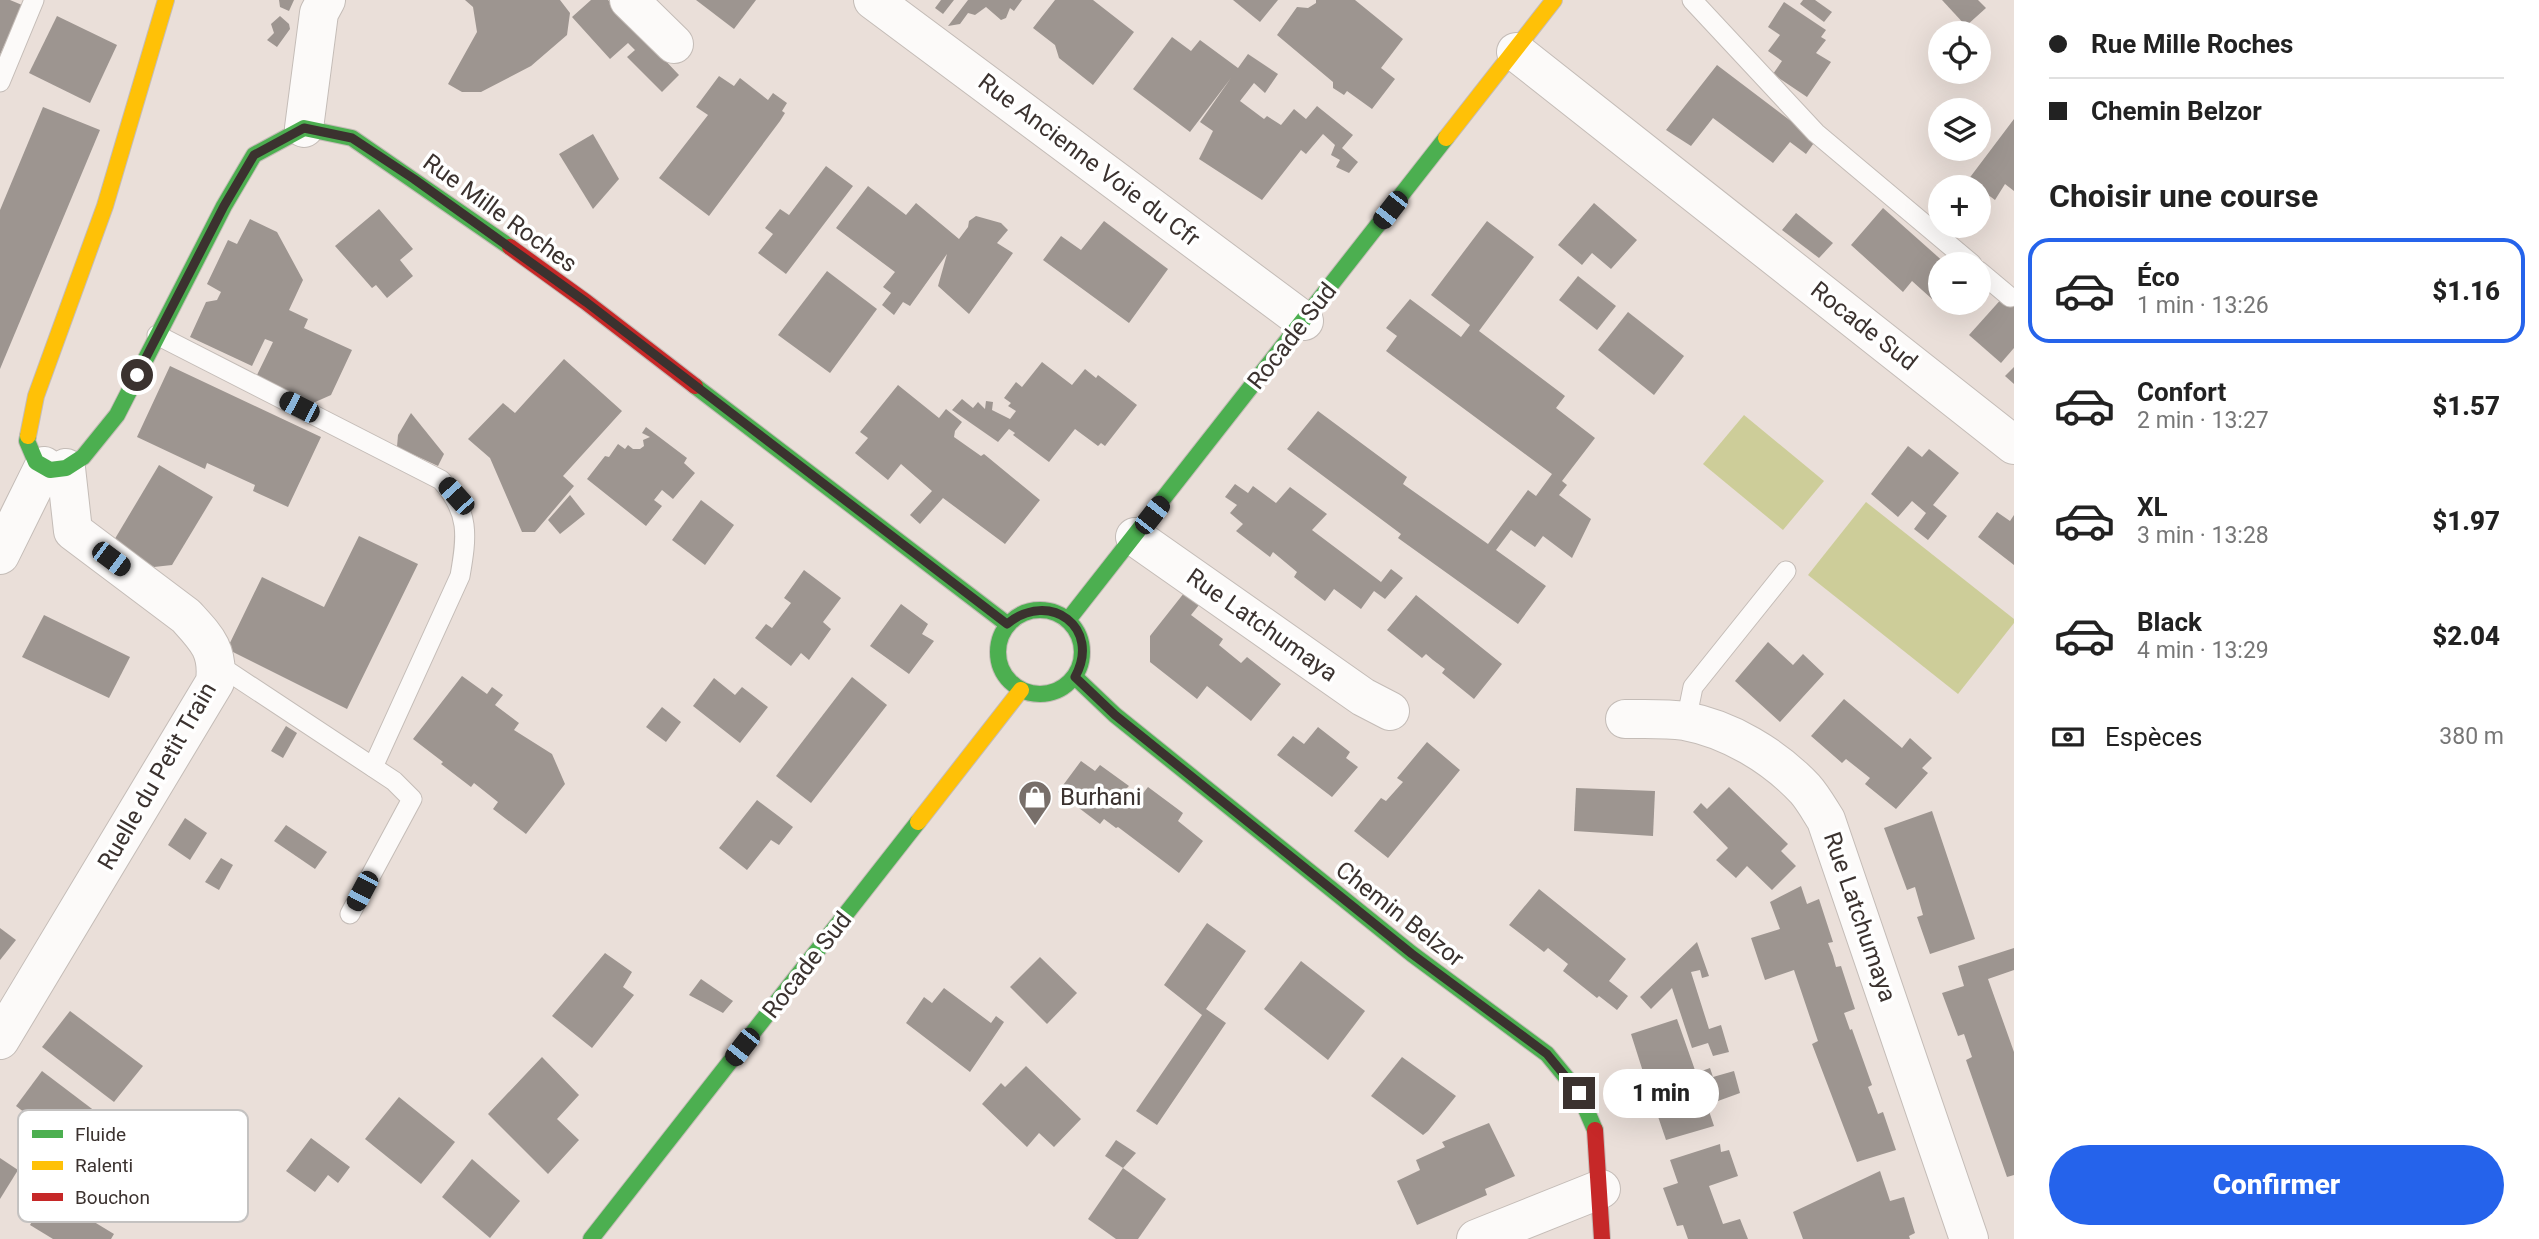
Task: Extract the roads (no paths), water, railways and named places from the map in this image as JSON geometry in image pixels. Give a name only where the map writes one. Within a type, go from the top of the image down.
[{"type":"street","points":[[166,0],[105,206],[36,396],[27,441],[36,462],[55,467],[83,457],[117,415],[224,206],[254,155],[304,128],[318,13],[326,0]]},
{"type":"street","points":[[629,0],[674,44]]},
{"type":"street","name":"Rue Ancienne Voie du Cfr","points":[[873,0],[1304,321]]},
{"type":"street","name":"Rocade Sud","points":[[1068,620],[1516,52],[1551,1]]},
{"type":"street","name":"Rocade Sud","points":[[1516,52],[2014,444]]},
{"type":"street","name":"Rue Mille Roches","points":[[304,128],[352,138],[414,179],[586,302],[1007,624]]},
{"type":"street","points":[[0,555],[55,467]]},
{"type":"street","name":"Ruelle du Petit Train","points":[[0,1040],[215,682],[217,664],[211,648],[186,616],[73,531],[55,467]]},
{"type":"street","name":"Rue Latchumaya","points":[[1135,537],[1363,697],[1391,711]]},
{"type":"street","points":[[1043,609],[1056,612],[1068,620],[1076,629],[1083,653],[1081,666],[1075,677],[1056,691],[1044,694],[1021,690],[1010,683],[998,661],[997,648],[1007,624],[1017,616],[1043,609]]},
{"type":"street","name":"Chemin Belzor","points":[[1075,677],[1115,715],[1412,954],[1547,1054],[1579,1093],[1597,1135],[1602,1239]]},
{"type":"street","name":"Rocade Sud","points":[[592,1239],[1021,690]]},
{"type":"street","name":"Rue Latchumaya","points":[[1625,719],[1662,718],[1686,721],[1717,730],[1758,751],[1786,771],[1807,791],[1826,820],[1969,1239]]},
{"type":"street","points":[[1476,1239],[1601,1189]]},
{"type":"lane","points":[[0,82],[34,0]]},
{"type":"lane","points":[[1692,0],[1816,133],[1958,252]]},
{"type":"lane","points":[[1991,281],[2010,297]]},
{"type":"lane","points":[[158,335],[441,480],[456,496],[464,519],[465,547],[460,576],[373,767]]},
{"type":"lane","points":[[1686,721],[1693,688],[1786,571]]},
{"type":"lane","points":[[217,664],[394,781],[412,799],[350,914]]},
{"type":"place","name":"Burhani","points":[[1035,827]]}]
